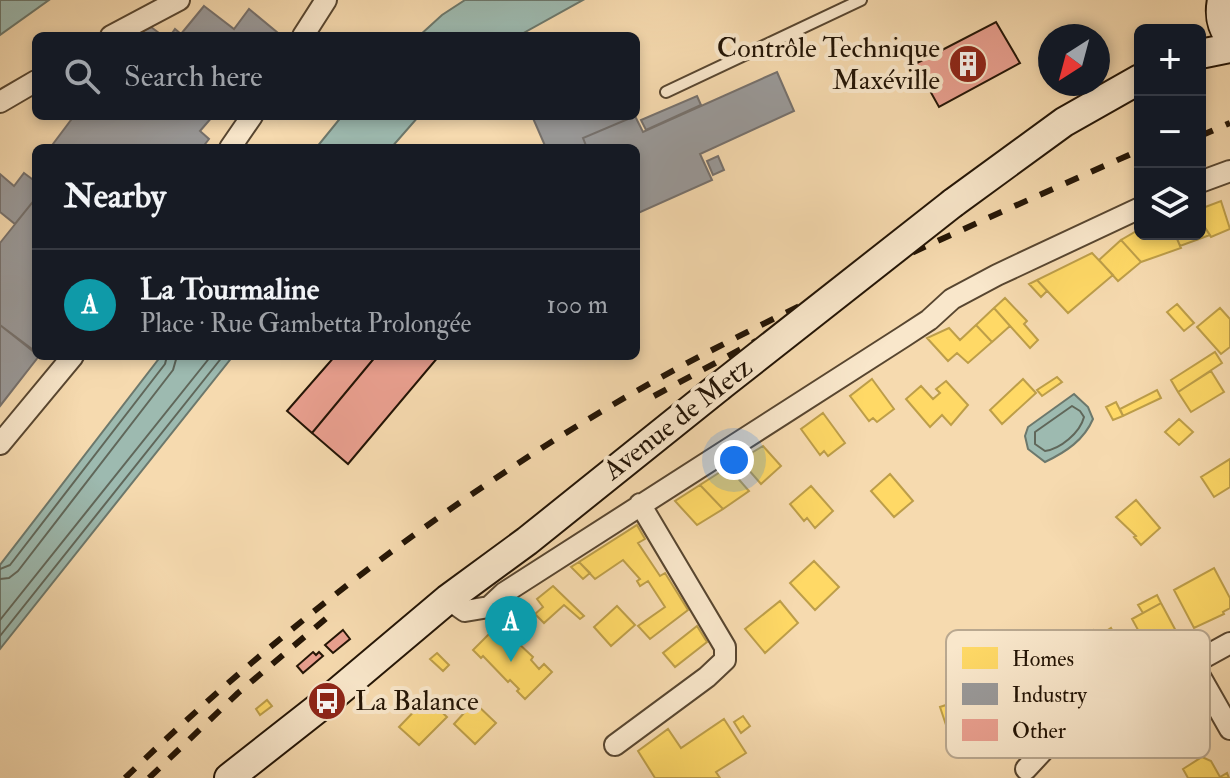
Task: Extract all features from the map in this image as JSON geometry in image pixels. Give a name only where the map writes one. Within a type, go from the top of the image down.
[{"type":"main road","points":[[1206,53],[1230,48]]},
{"type":"main road","name":"Avenue de Metz","points":[[229,778],[327,701],[448,599],[527,541],[953,203],[1064,122],[1134,82]]},
{"type":"street","points":[[119,32],[179,0]]},
{"type":"street","points":[[306,32],[326,0]]},
{"type":"street","points":[[0,102],[32,83]]},
{"type":"street","points":[[233,144],[249,120]]},
{"type":"street","points":[[1206,180],[1230,171]]},
{"type":"street","points":[[448,599],[465,611],[489,607],[504,593],[640,504],[929,320],[952,299],[1134,211]]},
{"type":"street","points":[[0,444],[70,360]]},
{"type":"street","points":[[615,745],[707,677],[725,660],[725,647],[640,504]]},
{"type":"street","points":[[1210,654],[1230,643]]},
{"type":"street","points":[[1210,694],[1230,729]]},
{"type":"street","points":[[1026,769],[1036,758]]},
{"type":"lane","points":[[666,92],[861,0]]},
{"type":"water","points":[[0,0],[49,0],[0,35]]},
{"type":"water","points":[[465,0],[583,0],[525,32],[423,32]]},
{"type":"water","points":[[339,120],[416,120],[394,144],[319,144]]},
{"type":"water","points":[[158,360],[230,360],[0,649],[0,565]]},
{"type":"water","points":[[1074,394],[1088,407],[1093,419],[1074,445],[1045,462],[1028,449],[1025,436],[1028,427]]},
{"type":"building: Homes","points":[[1221,201],[1230,229],[1211,237],[1206,229],[1206,207]]},
{"type":"building: Homes","points":[[1134,232],[1134,240],[1178,240],[1181,248],[1141,262],[1121,240]]},
{"type":"building: Homes","points":[[1121,240],[1141,262],[1118,281],[1099,260]]},
{"type":"building: Homes","points":[[1178,240],[1196,240],[1180,246]]},
{"type":"building: Homes","points":[[1092,253],[1113,275],[1068,313],[1037,280]]},
{"type":"building: Homes","points":[[1037,280],[1047,291],[1041,297],[1029,284]]},
{"type":"building: Homes","points":[[1005,298],[1027,321],[1024,324],[1038,340],[1030,348],[994,308]]},
{"type":"building: Homes","points":[[1177,304],[1194,323],[1184,331],[1167,312]]},
{"type":"building: Homes","points":[[994,308],[1010,326],[992,342],[976,325]]},
{"type":"building: Homes","points":[[1220,308],[1230,319],[1230,347],[1221,354],[1197,327]]},
{"type":"building: Homes","points":[[976,325],[992,342],[968,363],[957,353],[948,361],[927,338],[949,328],[960,340]]},
{"type":"building: Homes","points":[[1215,352],[1222,363],[1178,392],[1171,380]]},
{"type":"building: Homes","points":[[1211,371],[1224,392],[1191,412],[1178,392]]},
{"type":"building: Homes","points":[[1057,377],[1062,382],[1042,396],[1037,390]]},
{"type":"building: Homes","points":[[872,379],[894,409],[877,422],[873,418],[869,421],[850,396]]},
{"type":"building: Homes","points":[[1023,379],[1036,393],[1002,424],[990,410]]},
{"type":"building: Homes","points":[[946,381],[968,405],[951,425],[942,415],[930,427],[906,399],[921,386],[933,399],[940,393],[936,389]]},
{"type":"building: Homes","points":[[1157,390],[1161,398],[1123,416],[1120,409]]},
{"type":"building: Homes","points":[[1116,402],[1123,416],[1113,420],[1106,407]]},
{"type":"building: Homes","points":[[823,413],[845,443],[828,456],[824,451],[820,455],[801,429]]},
{"type":"building: Homes","points":[[1179,419],[1193,432],[1179,445],[1165,432]]},
{"type":"building: Homes","points":[[763,446],[781,466],[761,484],[740,460]]},
{"type":"building: Homes","points":[[1230,459],[1230,487],[1214,497],[1201,477]]},
{"type":"building: Homes","points":[[728,467],[749,491],[723,509],[700,485]]},
{"type":"building: Homes","points":[[890,474],[913,501],[894,517],[871,491]]},
{"type":"building: Homes","points":[[700,485],[723,509],[697,525],[675,501]]},
{"type":"building: Homes","points":[[811,486],[833,511],[815,528],[807,518],[804,521],[790,504]]},
{"type":"building: Homes","points":[[1136,500],[1160,528],[1141,545],[1116,517]]},
{"type":"building: Homes","points":[[637,525],[645,539],[638,543],[660,576],[665,573],[688,610],[650,639],[638,626],[665,607],[648,581],[640,586],[637,581],[640,579],[623,560],[595,579],[579,562]]},
{"type":"building: Homes","points":[[814,561],[839,587],[815,610],[790,583]]},
{"type":"building: Homes","points":[[579,562],[590,573],[583,579],[571,567]]},
{"type":"building: Homes","points":[[1214,568],[1230,598],[1230,608],[1194,628],[1174,590]]},
{"type":"building: Homes","points":[[553,586],[584,616],[580,619],[564,605],[544,623],[535,614],[543,607],[537,599]]},
{"type":"building: Homes","points":[[1157,595],[1161,603],[1143,613],[1138,605]]},
{"type":"building: Homes","points":[[780,601],[798,623],[765,653],[745,629]]},
{"type":"building: Homes","points":[[1161,603],[1175,630],[1138,630],[1132,619]]},
{"type":"building: Homes","points":[[617,606],[635,625],[611,646],[594,627]]},
{"type":"building: Homes","points":[[497,626],[513,645],[517,642],[533,657],[531,660],[539,669],[544,664],[552,672],[525,699],[510,680],[508,682],[473,650]]},
{"type":"building: Homes","points":[[697,626],[707,642],[675,667],[663,653]]},
{"type":"building: Homes","points":[[437,653],[449,665],[443,671],[430,659]]},
{"type":"building: Homes","points":[[427,698],[447,717],[419,745],[399,727]]},
{"type":"building: Homes","points":[[267,700],[272,706],[260,715],[256,709]]},
{"type":"building: Homes","points":[[474,702],[496,723],[475,744],[454,724]]},
{"type":"building: Homes","points":[[946,705],[946,725],[940,707]]},
{"type":"building: Homes","points":[[743,716],[750,726],[741,733],[734,722]]},
{"type":"building: Homes","points":[[724,719],[746,753],[716,772],[720,778],[655,778],[638,751],[668,729],[681,748]]},
{"type":"building: Homes","points":[[1204,758],[1211,761],[1220,777],[1227,773],[1229,778],[1188,778],[1183,769]]},
{"type":"building: Industry","points":[[204,6],[234,29],[249,9],[277,32],[183,32]]},
{"type":"building: Industry","points":[[151,27],[158,32],[142,32]]},
{"type":"building: Industry","points":[[777,72],[794,111],[700,154],[712,180],[640,212],[640,144],[585,144],[583,138],[626,120],[637,120],[643,132]]},
{"type":"building: Industry","points":[[697,96],[701,105],[646,130],[641,120]]},
{"type":"building: Industry","points":[[71,120],[210,120],[200,131],[209,139],[205,144],[53,144]]},
{"type":"building: Industry","points":[[534,120],[626,120],[583,138],[585,144],[544,144]]},
{"type":"building: Industry","points":[[718,156],[724,170],[713,175],[707,161]]},
{"type":"building: Industry","points":[[24,173],[32,179],[32,203],[15,224],[0,212],[0,174],[14,186]]},
{"type":"building: Industry","points":[[32,203],[32,349],[0,325],[0,243]]},
{"type":"building: Industry","points":[[0,325],[32,350],[32,360],[36,360],[0,406]]},
{"type":"building: Other","name":"Contrôle Technique Maxéville","points":[[996,22],[1020,63],[939,107],[915,64]]},
{"type":"building: Other","points":[[332,360],[373,360],[312,433],[287,411]]},
{"type":"building: Other","points":[[373,360],[436,360],[348,464],[312,433]]},
{"type":"building: Other","points":[[343,630],[350,639],[333,653],[325,645]]},
{"type":"building: Other","points":[[313,652],[323,656],[303,673],[297,666]]},
{"type":"railway","points":[[1206,133],[1230,123]]},
{"type":"railway","points":[[125,778],[190,717],[330,598],[479,489],[556,439],[635,392],[766,322],[1134,153]]},
{"type":"railway","points":[[654,396],[756,341]]},
{"type":"railway","points":[[149,778],[238,693],[329,616]]},
{"type":"place","name":"Contrôle Technique Maxéville","points":[[968,64]]},
{"type":"place","name":"La Tourmaline","points":[[511,662]]},
{"type":"place","name":"La Balance","points":[[327,701]]}]
